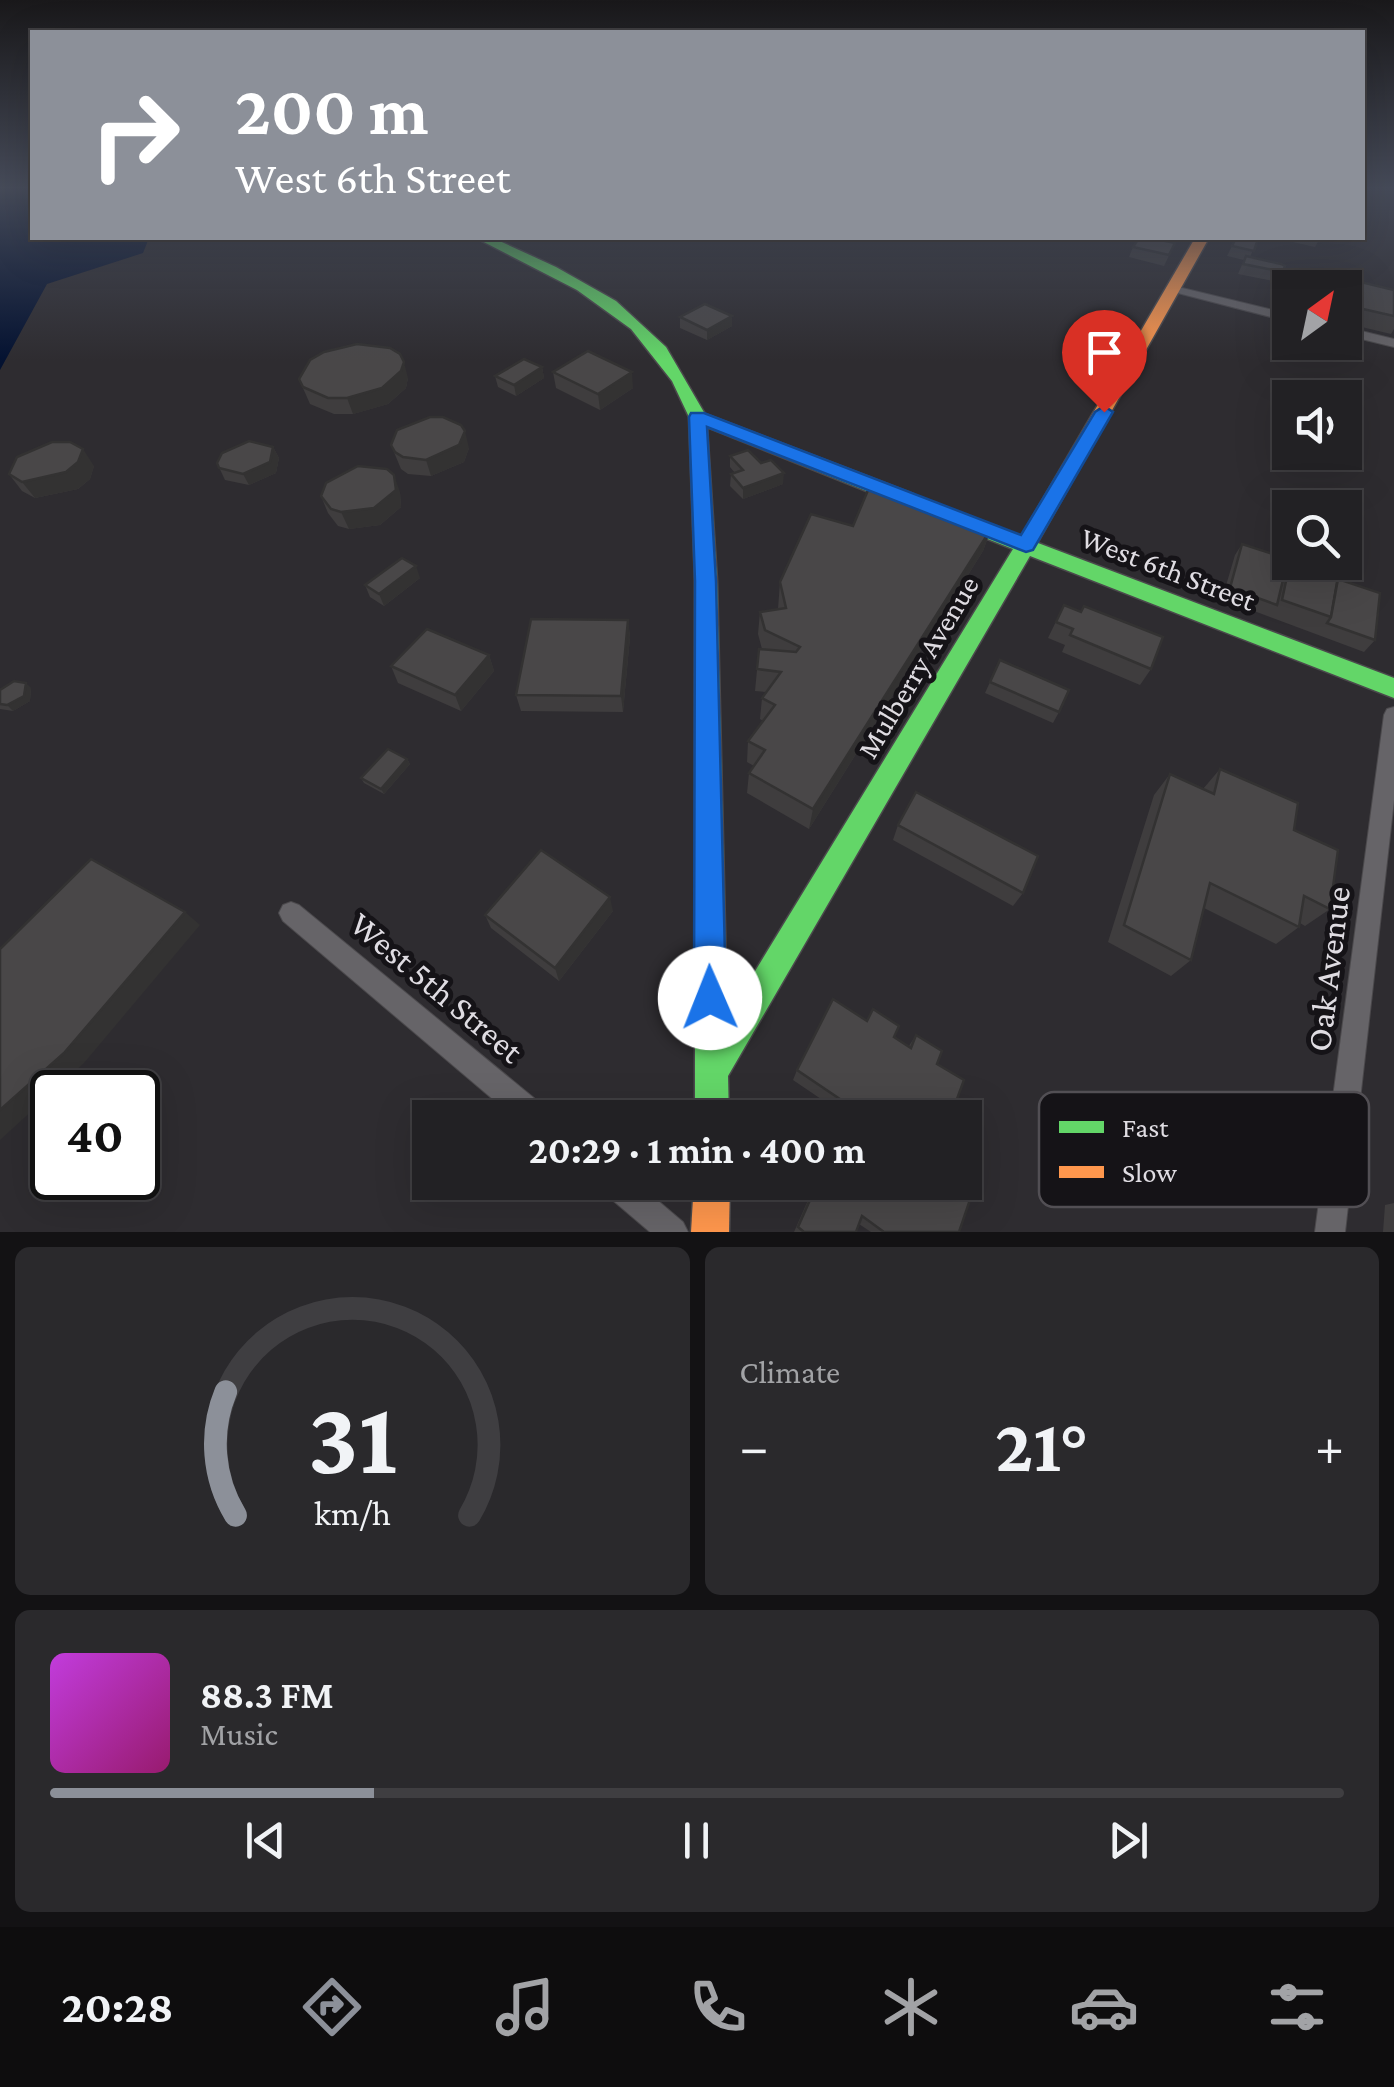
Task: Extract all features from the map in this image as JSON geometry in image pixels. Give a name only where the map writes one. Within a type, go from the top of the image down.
[{"type":"street","points":[[498,245],[590,290],[638,321],[679,372],[698,417],[706,581],[712,1100]]},
{"type":"street","name":"Mulberry Avenue","points":[[711,1074],[1026,545],[1198,245]]},
{"type":"street","points":[[1174,289],[1272,314]]},
{"type":"street","points":[[1362,336],[1394,344]]},
{"type":"street","name":"West 6th Street","points":[[698,417],[1394,688]]},
{"type":"street","name":"Oak Avenue","points":[[1347,1092],[1394,715]]},
{"type":"street","name":"West 5th Street","points":[[290,913],[514,1100]]},
{"type":"street","points":[[635,1200],[673,1232]]},
{"type":"street","points":[[710,1232],[711,1200]]},
{"type":"street","name":"Oak Avenue","points":[[1330,1232],[1333,1207]]},
{"type":"water","points":[[0,245],[146,245],[143,253],[47,284],[0,370]]},
{"type":"building","points":[[1134,245],[1174,245],[1169,255]]},
{"type":"building","points":[[1232,245],[1256,245],[1254,251]]},
{"type":"building","points":[[1246,256],[1285,266],[1284,270],[1273,270],[1243,264]]},
{"type":"building","points":[[1362,282],[1394,290],[1394,316],[1362,309]]},
{"type":"building","points":[[705,304],[732,316],[707,330],[680,317]]},
{"type":"building","points":[[357,344],[390,348],[400,354],[404,362],[401,371],[382,388],[347,398],[328,398],[303,387],[299,379],[310,360],[324,352]]},
{"type":"building","points":[[588,351],[632,372],[598,394],[553,372]]},
{"type":"building","points":[[524,359],[542,367],[514,385],[495,376]]},
{"type":"building","points":[[430,417],[443,417],[461,425],[465,431],[459,445],[426,460],[395,452],[391,445],[397,430]]},
{"type":"building","points":[[249,441],[273,447],[270,462],[243,474],[219,468],[222,453]]},
{"type":"building","points":[[52,442],[70,442],[83,449],[78,462],[66,472],[22,482],[9,474],[17,457]]},
{"type":"building","points":[[748,450],[761,463],[771,460],[784,473],[743,488],[731,474],[743,470],[730,456]]},
{"type":"building","points":[[358,466],[387,469],[394,475],[396,490],[374,508],[341,512],[331,509],[321,496],[326,483]]},
{"type":"building","points":[[871,483],[991,529],[813,809],[749,773],[765,750],[748,741],[775,705],[762,698],[781,672],[757,669],[759,649],[796,652],[800,647],[765,630],[760,612],[786,608],[780,582],[811,514],[853,526]]},
{"type":"building","points":[[1242,544],[1272,554],[1272,580],[1283,580],[1277,605],[1230,588]]},
{"type":"building","points":[[402,558],[416,566],[379,594],[365,585]]},
{"type":"building","points":[[1286,580],[1337,580],[1331,617],[1282,600]]},
{"type":"building","points":[[1338,580],[1380,593],[1375,640],[1327,623]]},
{"type":"building","points":[[1064,605],[1081,612],[1084,606],[1163,637],[1151,669],[1070,635],[1073,629],[1056,622]]},
{"type":"building","points":[[531,619],[628,620],[621,696],[516,695]]},
{"type":"building","points":[[427,629],[489,655],[455,695],[391,666]]},
{"type":"building","points":[[1000,660],[1069,690],[1059,712],[990,682]]},
{"type":"building","points":[[14,681],[26,683],[24,696],[7,705],[0,704],[0,690]]},
{"type":"building","points":[[388,749],[407,759],[381,789],[361,778]]},
{"type":"building","points":[[1220,769],[1298,803],[1294,830],[1338,850],[1330,909],[1304,896],[1299,927],[1210,883],[1191,960],[1124,925],[1170,774],[1214,794]]},
{"type":"building","points":[[916,792],[1038,856],[1023,893],[898,825]]},
{"type":"building","points":[[541,850],[610,897],[555,968],[485,915]]},
{"type":"building","points":[[91,859],[185,912],[64,1053],[45,1070],[30,1070],[30,1083],[0,1110],[0,949]]},
{"type":"building","points":[[833,999],[867,1021],[873,1009],[899,1026],[894,1037],[911,1048],[916,1035],[942,1051],[937,1064],[964,1080],[957,1100],[841,1100],[797,1070]]},
{"type":"building","points":[[810,1200],[970,1200],[959,1232],[884,1232],[862,1216],[856,1232],[804,1232],[798,1227]]},
{"type":"traffic: fast","points":[[499,245],[582,286],[637,326],[660,351],[698,417],[906,499]]},
{"type":"traffic: fast","points":[[698,417],[706,581],[712,1100]]},
{"type":"traffic: fast","points":[[954,518],[1394,688]]},
{"type":"traffic: fast","points":[[711,1074],[1028,542]]},
{"type":"traffic: slow","points":[[1028,542],[1198,245]]},
{"type":"traffic: slow","points":[[710,1232],[711,1200]]},
{"type":"route","points":[[710,998],[706,581],[698,417],[1026,545],[1104,412]]}]
